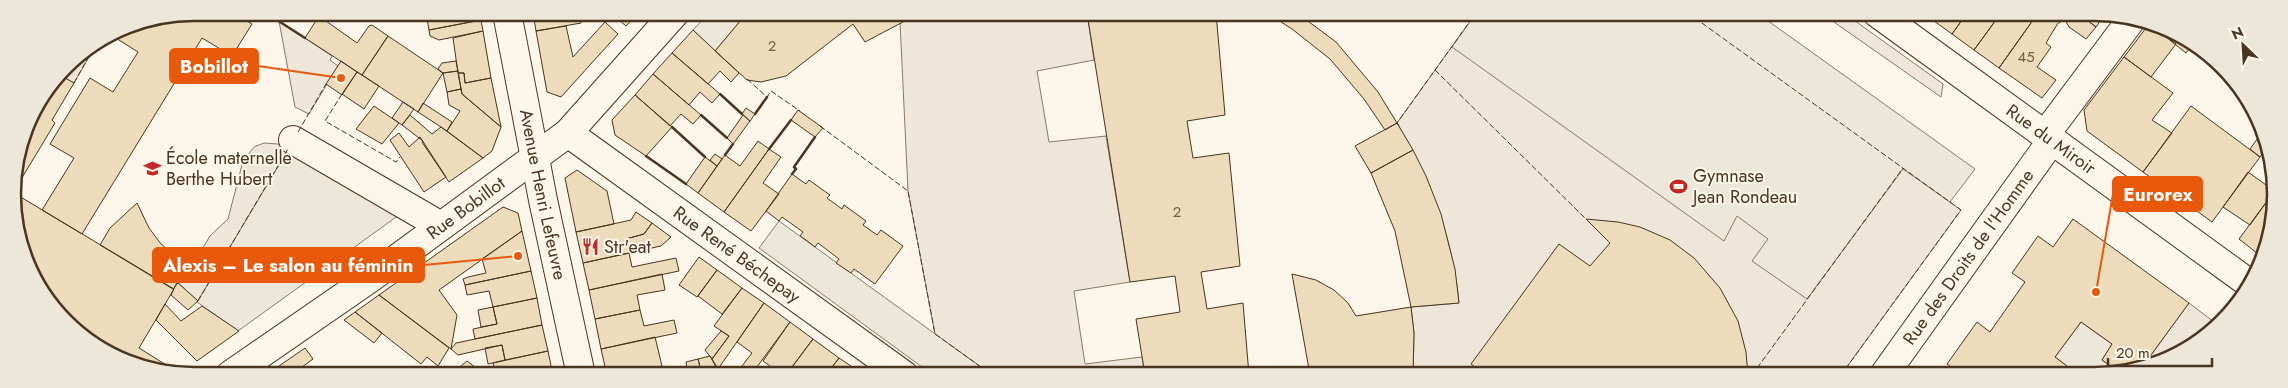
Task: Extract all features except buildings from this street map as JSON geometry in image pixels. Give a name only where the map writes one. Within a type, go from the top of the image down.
[{"type":"street","name":"Avenue Henri Lefeuvre","points":[[509,22],[535,158],[579,366]]},
{"type":"street","name":"Rue Bobillot","points":[[243,366],[372,277],[568,132],[667,22]]},
{"type":"street","name":"Rue du Miroir","points":[[1889,22],[2244,280]]},
{"type":"street","name":"Rue des Droits de l'Homme","points":[[1890,366],[2128,25]]},
{"type":"street","name":"Rue René Béchepay","points":[[568,132],[892,366]]},
{"type":"street","points":[[294,140],[441,226]]},
{"type":"shaded area","points":[[279,22],[332,56],[330,60],[338,66],[309,114],[295,107]]},
{"type":"shaded area","points":[[701,22],[739,22],[715,51],[693,30]]},
{"type":"shaded area","points":[[900,22],[1088,22],[1094,60],[1037,71],[1049,142],[1106,136],[1130,282],[1074,291],[1085,364],[1142,357],[1144,366],[979,366],[935,334],[908,191]]},
{"type":"shaded area","name":"Gymnase Jean Rondeau","points":[[1470,22],[1700,22],[1961,210],[1848,366],[1413,366],[1414,333],[1411,307],[1459,303],[1451,255],[1438,210],[1420,166],[1397,123]]},
{"type":"shaded area","points":[[1470,22],[1770,22],[1975,169],[1950,202],[1903,169],[1807,299],[1752,261],[1768,239],[1737,216],[1724,241],[1452,47]]},
{"type":"shaded area","points":[[1834,22],[1857,22],[1943,84],[1941,97]]},
{"type":"shaded area","points":[[89,57],[74,83],[66,79]]},
{"type":"shaded area","points":[[264,143],[278,144],[288,150],[198,301],[177,282],[192,266],[210,236],[228,219],[243,161],[254,147]]},
{"type":"shaded area","points":[[288,150],[399,215],[238,331],[197,302]]},
{"type":"shaded area","points":[[779,221],[980,366],[921,366],[759,248]]},
{"type":"shaded area","points":[[2189,303],[2211,320],[2190,338],[2149,358]]},
{"type":"shaded area","points":[[2081,322],[2112,344],[2102,360],[2110,365],[2067,366],[2055,357]]},
{"type":"fence","points":[[1399,126],[1397,123],[1470,22]]},
{"type":"fence","points":[[1700,22],[1961,210],[1848,366]]},
{"type":"fence","points":[[74,83],[88,58]]},
{"type":"fence","points":[[1435,70],[1586,219]]},
{"type":"fence","points":[[747,79],[767,97],[771,91],[800,111]]},
{"type":"fence","points":[[298,132],[326,84]]},
{"type":"fence","points":[[342,94],[325,121],[396,162],[400,157]]},
{"type":"fence","points":[[820,126],[908,191],[935,334],[979,366]]},
{"type":"fence","points":[[198,301],[288,149]]},
{"type":"fence","points":[[1759,366],[1903,168]]},
{"type":"wall","points":[[280,22],[305,38]]},
{"type":"wall","points":[[720,94],[742,114]]},
{"type":"wall","points":[[755,114],[767,97]]},
{"type":"wall","points":[[701,115],[727,138]]},
{"type":"wall","points":[[769,149],[791,120]]},
{"type":"wall","points":[[672,127],[705,157]]},
{"type":"wall","points":[[792,174],[796,169],[794,167],[815,137]]},
{"type":"wall","points":[[725,155],[733,144]]},
{"type":"wall","points":[[646,156],[686,184]]},
{"type":"place","name":"Bobillot","points":[[341,78]]},
{"type":"place","name":"École maternelle Berthe Hubert","points":[[152,168]]},
{"type":"place","name":"Gymnase Jean Rondeau","points":[[1679,186]]},
{"type":"place","name":"Str'eat","points":[[590,247]]},
{"type":"place","name":"Alexis – Le salon au féminin","points":[[518,256]]},
{"type":"place","name":"Eurorex","points":[[2096,292]]}]
